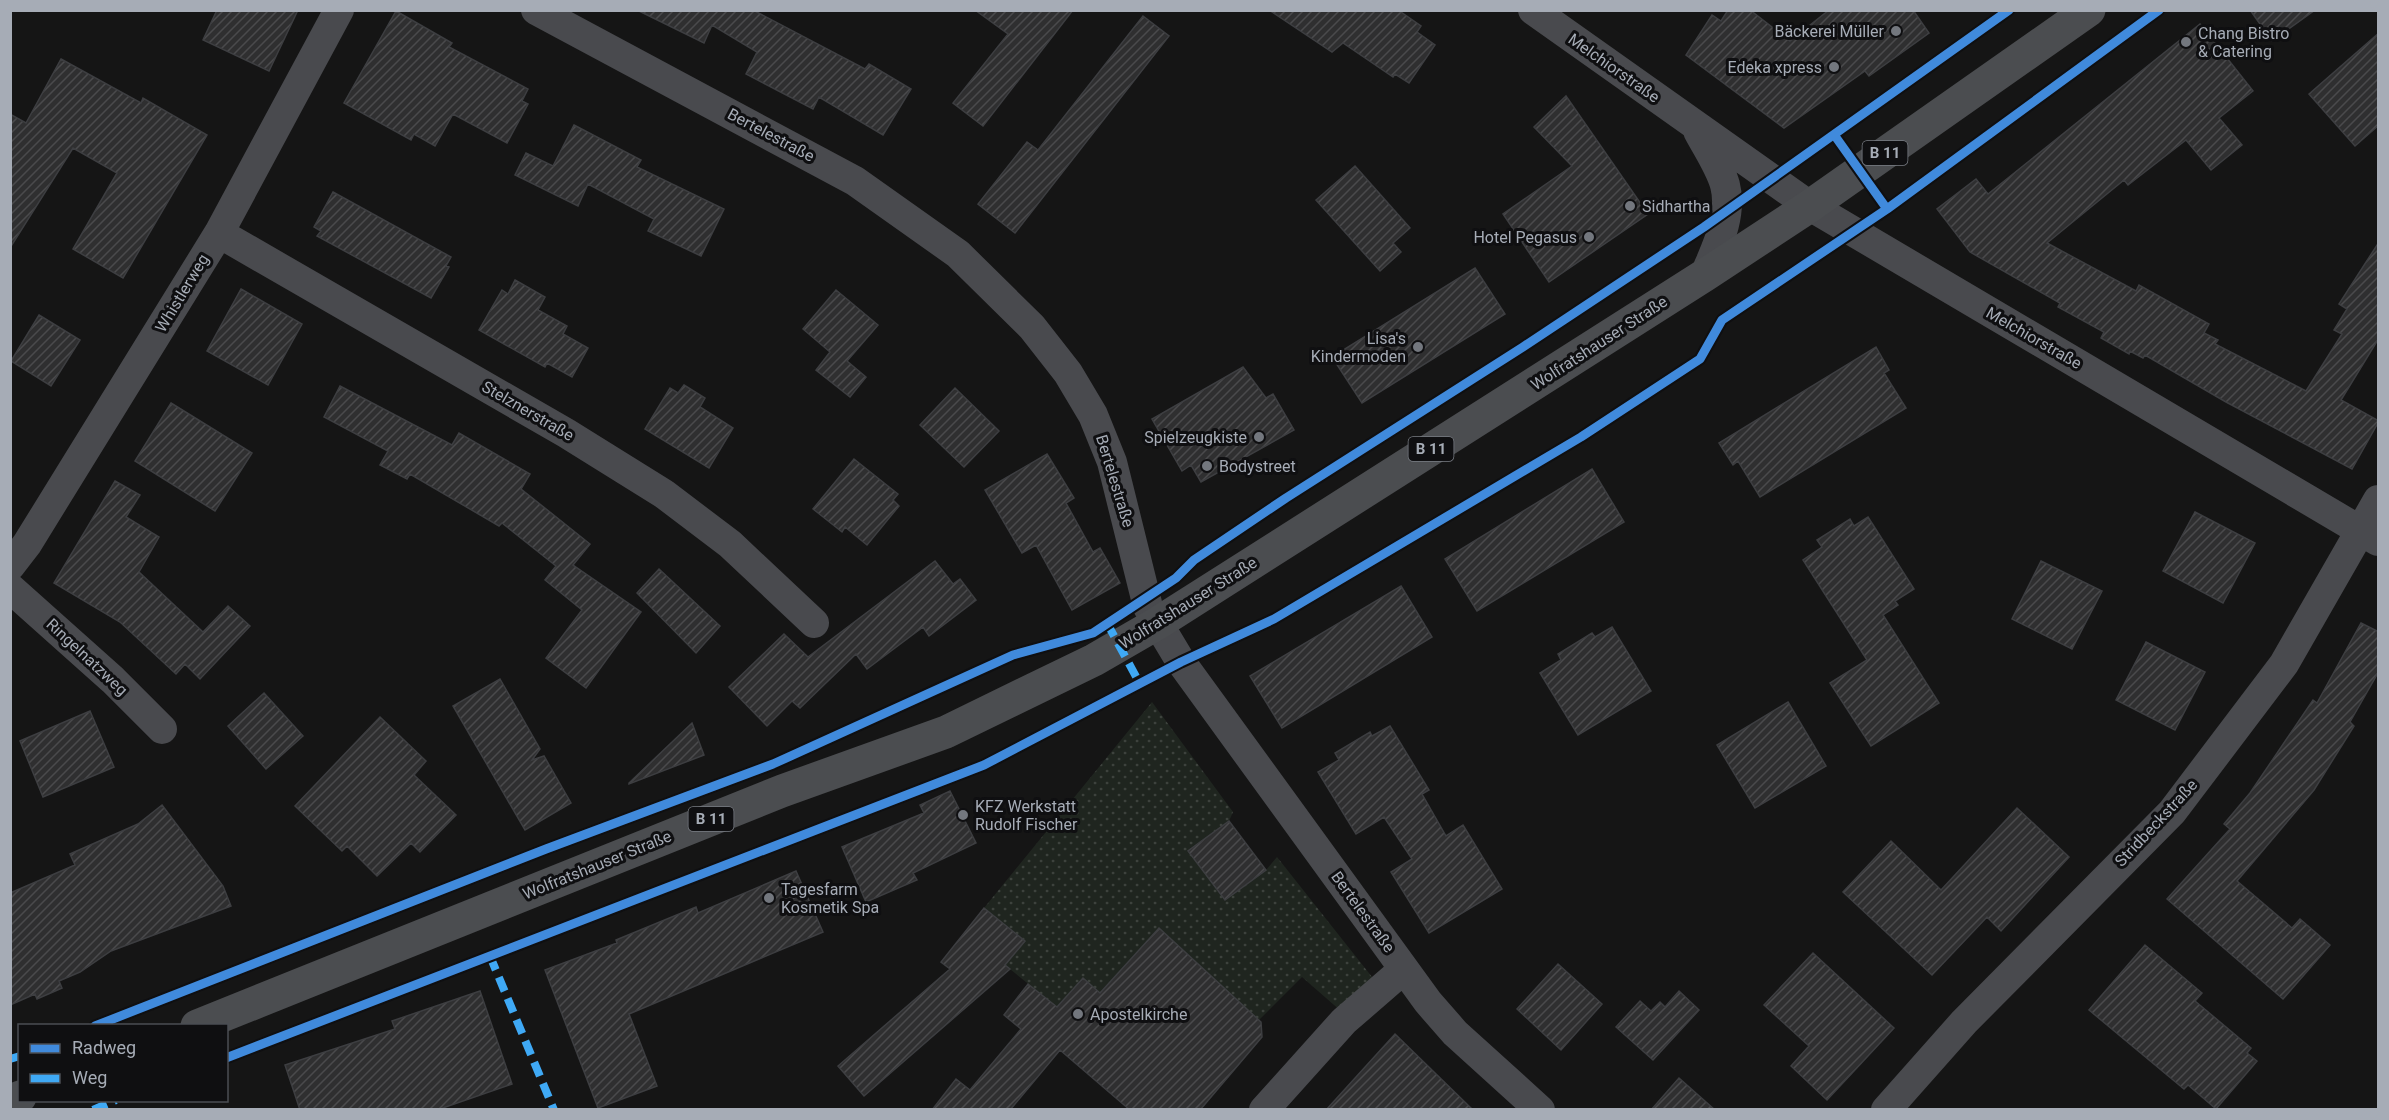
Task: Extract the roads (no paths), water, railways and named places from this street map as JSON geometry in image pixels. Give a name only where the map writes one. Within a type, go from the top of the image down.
[{"type":"main road","name":"Wolfratshauser Straße","points":[[202,1024],[782,791],[946,732],[1095,660],[1158,623],[1705,275],[1810,206],[2089,10]]},
{"type":"street","name":"Whistlerweg","points":[[10,566],[27,544],[219,232],[339,10]]},
{"type":"street","name":"Bertelestraße","points":[[536,10],[855,181],[916,222],[958,254],[1032,327],[1068,373],[1093,415],[1112,462],[1144,597],[1181,662],[1404,969],[1455,1033],[1540,1110]]},
{"type":"street","name":"Melchiorstraße","points":[[1533,10],[1810,206],[2370,536]]},
{"type":"street","name":"Melchiorstraße","points":[[1695,125],[1725,185],[1727,210],[1720,240],[1705,275]]},
{"type":"street","name":"Stelznerstraße","points":[[219,232],[566,433],[664,494],[730,544],[814,622]]},
{"type":"street","name":"Stridbeckstraße","points":[[1886,1110],[1964,1022],[2172,812],[2196,783],[2284,664],[2370,536],[2379,500]]},
{"type":"street","name":"Ringelnatzweg","points":[[10,588],[105,672],[162,729]]},
{"type":"street","points":[[1264,1110],[1344,1021],[1404,969]]},
{"type":"place","name":"Bäckerei Müller","points":[[1896,31]]},
{"type":"place","name":"Chang Bistro & Catering","points":[[2186,42]]},
{"type":"place","name":"Edeka xpress","points":[[1834,67]]},
{"type":"place","name":"Sidhartha","points":[[1630,206]]},
{"type":"place","name":"Hotel Pegasus","points":[[1589,237]]},
{"type":"place","name":"Lisa's Kindermoden","points":[[1418,347]]},
{"type":"place","name":"Spielzeugkiste","points":[[1259,437]]},
{"type":"place","name":"Bodystreet","points":[[1207,466]]},
{"type":"place","name":"KFZ Werkstatt Rudolf Fischer","points":[[963,815]]},
{"type":"place","name":"Tagesfarm Kosmetik Spa","points":[[769,898]]},
{"type":"place","name":"Apostelkirche","points":[[1078,1014]]}]
